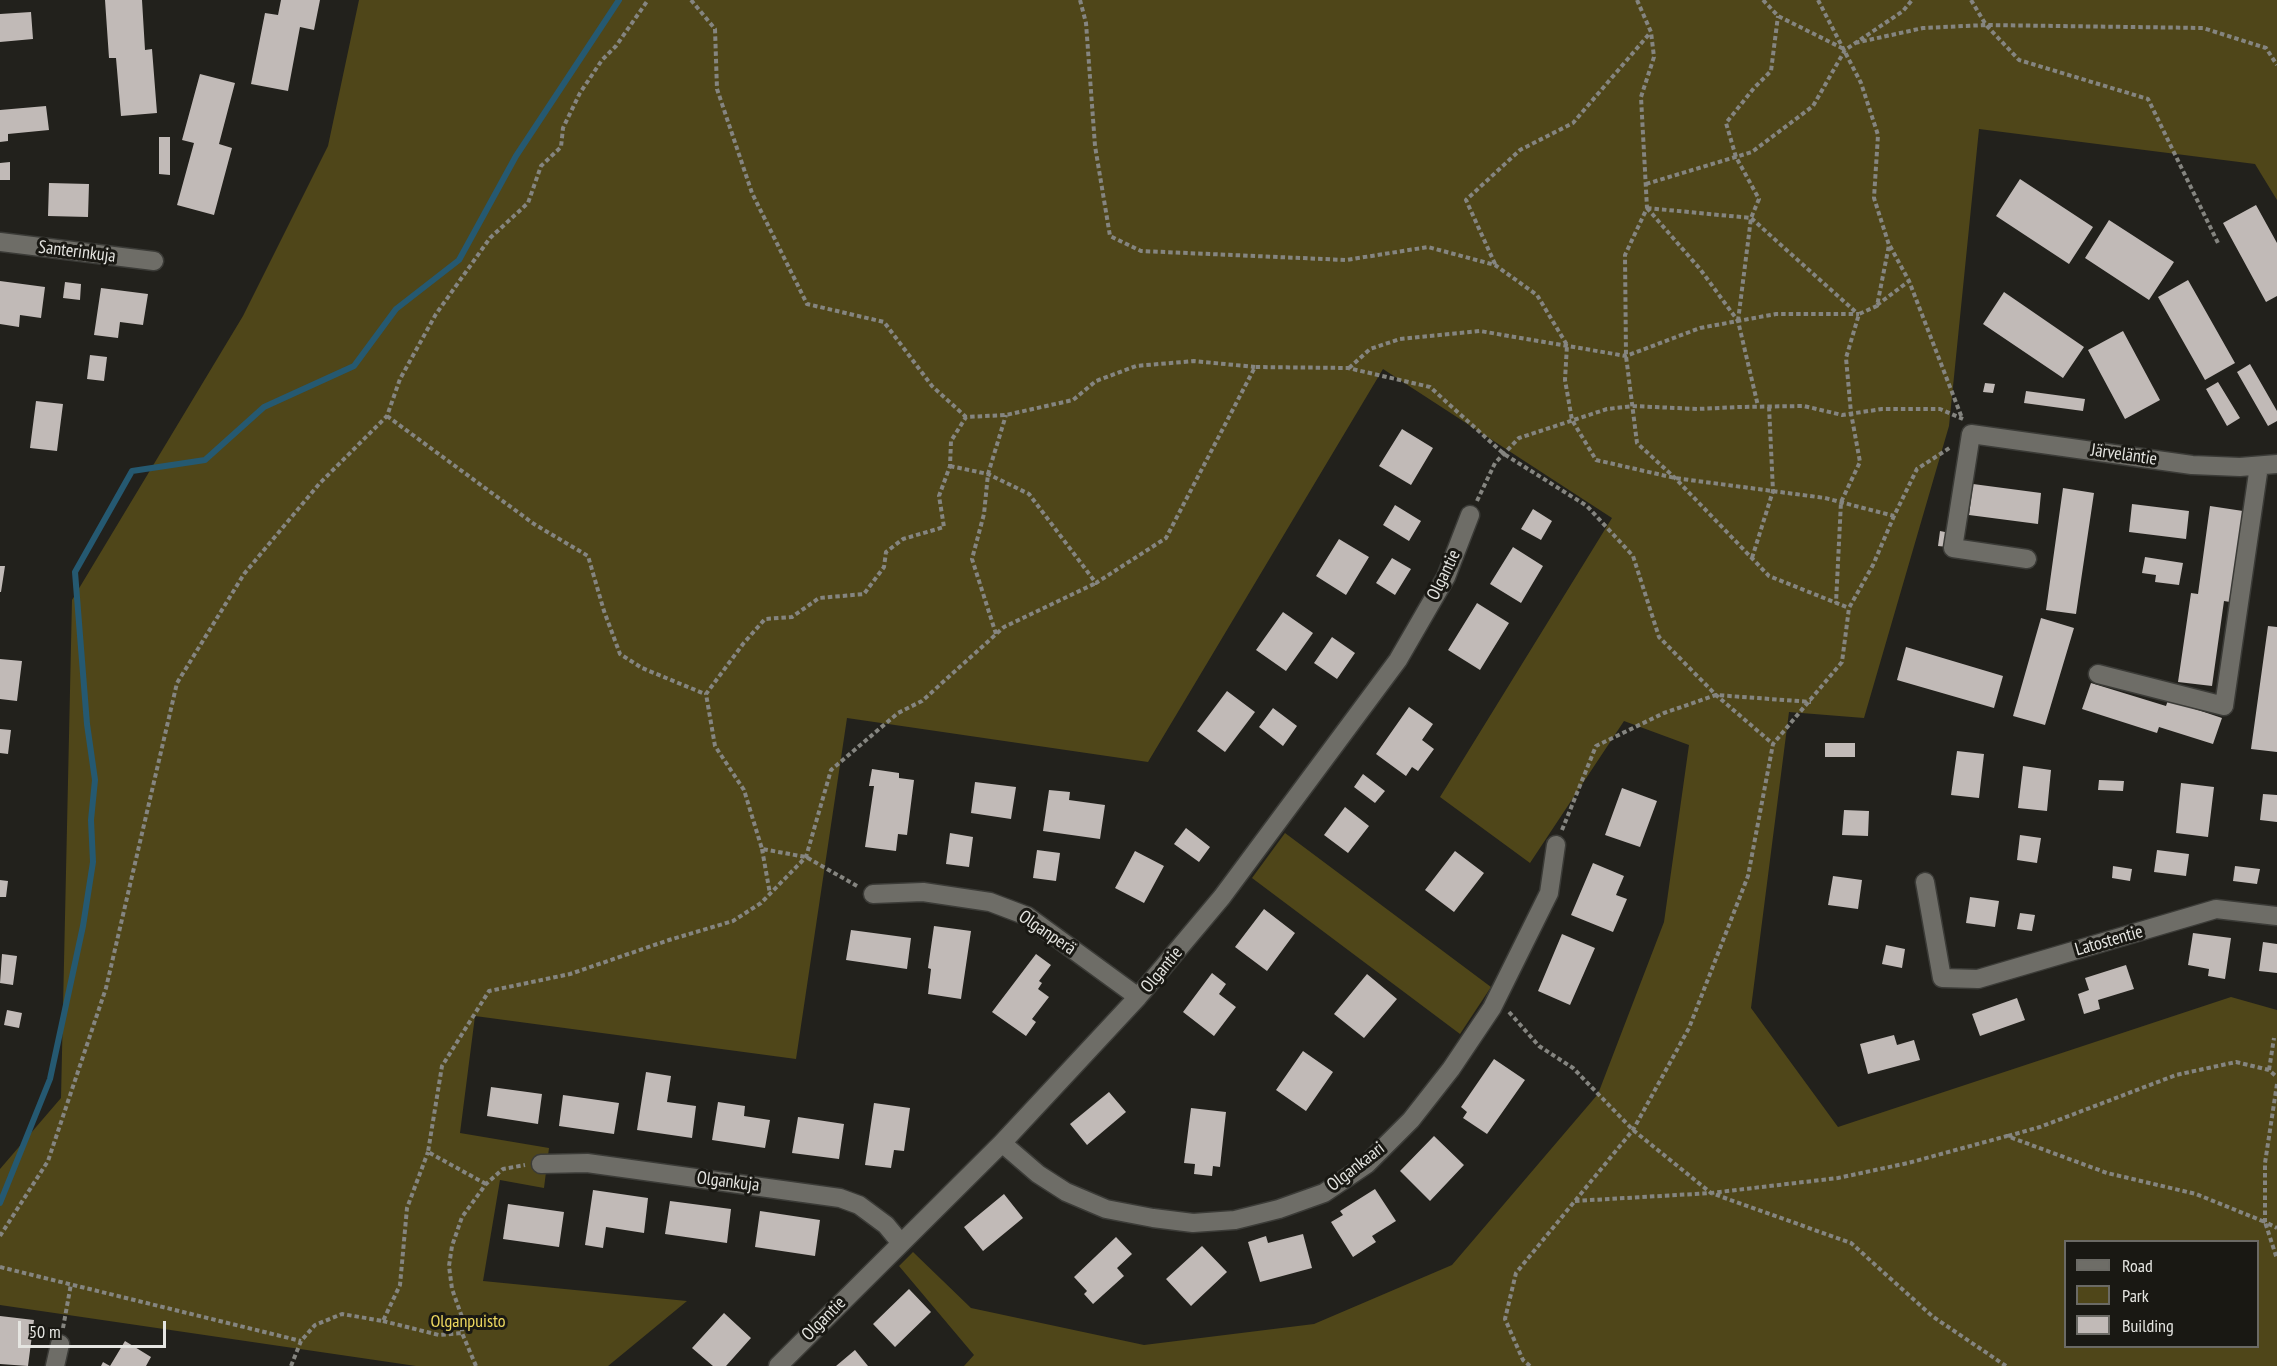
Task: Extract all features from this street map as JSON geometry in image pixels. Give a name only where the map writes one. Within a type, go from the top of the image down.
[{"type":"street","name":"Santerinkuja","points":[[0,242],[154,261]]},
{"type":"street","name":"Järveläntie","points":[[1968,425],[2192,465],[2240,467],[2268,465]]},
{"type":"street","points":[[1968,425],[1953,548],[2027,559]]},
{"type":"street","points":[[2098,674],[2224,706],[2268,465]]},
{"type":"street","name":"Olgantie","points":[[778,1366],[900,1242],[1002,1143],[1138,998],[1222,897],[1398,660],[1446,577],[1470,515]]},
{"type":"street","name":"Olgankaari","points":[[1002,1143],[1038,1174],[1066,1192],[1106,1209],[1152,1218],[1193,1223],[1235,1220],[1279,1209],[1324,1193],[1367,1164],[1411,1120],[1438,1086],[1492,1008],[1549,893],[1556,844]]},
{"type":"street","name":"Latostentie","points":[[1925,882],[1942,978],[1978,979],[2216,909],[2277,916]]},
{"type":"street","name":"Olganperä","points":[[873,894],[923,892],[990,902],[1027,916],[1138,998]]},
{"type":"street","name":"Olgankuja","points":[[541,1164],[587,1163],[840,1198],[859,1205],[900,1242]]},
{"type":"street","points":[[55,1366],[60,1344]]},
{"type":"path","points":[[0,1236],[48,1161],[106,988],[177,683],[244,574],[319,484],[387,416],[400,379],[436,314],[490,238],[528,203],[541,166],[561,147],[563,128],[580,93],[648,0]]},
{"type":"path","points":[[691,0],[715,29],[717,89],[752,193],[807,304],[884,322],[932,386],[966,417],[1006,415],[1073,400],[1096,381],[1137,366],[1194,361],[1255,367],[1348,368],[1430,387],[1504,454],[1587,506],[1633,556],[1659,637],[1716,695],[1773,744]]},
{"type":"path","points":[[1080,0],[1086,23],[1095,146],[1110,236],[1141,251],[1346,260],[1428,247],[1496,265],[1538,295],[1567,345],[1565,380],[1572,420],[1596,460],[1676,478],[1841,502],[1894,516]]},
{"type":"path","points":[[1636,0],[1651,32],[1654,57],[1641,97],[1647,208],[1625,255],[1626,356],[1637,443],[1676,478],[1769,576],[1849,608]]},
{"type":"path","points":[[1763,0],[1778,16],[1845,50]]},
{"type":"path","points":[[1818,0],[1861,82],[1878,135],[1874,198],[1889,245],[1910,281],[1968,425]]},
{"type":"path","points":[[1646,184],[1752,152],[1814,106],[1845,50],[1904,11],[1912,0]]},
{"type":"path","points":[[1971,0],[1986,25],[2019,60],[2148,99],[2218,243]]},
{"type":"path","points":[[1758,406],[1738,321],[1751,218],[1759,199],[1736,157],[1726,123],[1771,71],[1778,16]]},
{"type":"path","points":[[1855,43],[1923,28],[1986,25],[2203,27],[2265,48],[2277,65]]},
{"type":"path","points":[[1496,265],[1466,200],[1520,150],[1573,123],[1651,32]]},
{"type":"path","points":[[1647,208],[1751,218],[1859,314]]},
{"type":"path","points":[[1647,208],[1700,269],[1738,321]]},
{"type":"path","points":[[1877,306],[1889,245]]},
{"type":"path","points":[[1348,368],[1370,349],[1400,339],[1480,331],[1626,356],[1700,328],[1776,314],[1859,314],[1877,306],[1910,281]]},
{"type":"path","points":[[1836,603],[1841,502],[1860,462],[1851,413],[1845,358],[1859,314]]},
{"type":"path","points":[[383,1321],[399,1285],[407,1208],[428,1152],[442,1066],[489,991],[570,974],[733,921],[761,903],[806,857],[831,770],[898,713],[922,701],[1004,627],[1096,583],[1166,537],[1255,367]]},
{"type":"path","points":[[1470,515],[1495,462],[1519,438],[1607,410],[1633,406],[1697,409],[1804,406],[1842,415],[1882,409],[1940,409],[1968,425]]},
{"type":"path","points":[[1752,558],[1773,491],[1769,406]]},
{"type":"path","points":[[996,635],[972,559],[984,514],[988,474],[1006,415]]},
{"type":"path","points":[[387,416],[534,524],[588,556],[604,611],[620,654],[642,668],[705,694]]},
{"type":"path","points":[[770,894],[762,849],[744,790],[715,746],[705,694],[765,619],[792,617],[819,598],[864,594],[884,567],[886,552],[903,539],[944,527],[939,496],[950,466],[951,441],[966,417]]},
{"type":"path","points":[[1530,1366],[1523,1360],[1505,1319],[1516,1273],[1633,1130],[1689,1028],[1748,876],[1773,744],[1811,702],[1842,662],[1849,608],[1873,566],[1917,469],[1968,425]]},
{"type":"path","points":[[950,466],[988,474],[1029,494],[1096,583]]},
{"type":"path","points":[[1556,844],[1596,746],[1664,713],[1716,695],[1811,702]]},
{"type":"path","points":[[762,849],[806,857],[873,894]]},
{"type":"path","points":[[1497,998],[1539,1046],[1573,1068],[1633,1130],[1711,1193],[1851,1243],[1932,1316],[2006,1366]]},
{"type":"path","points":[[2269,1070],[2274,1038]]},
{"type":"path","points":[[1575,1202],[1711,1193],[1838,1178],[1908,1163],[2040,1127],[2176,1075],[2236,1062],[2269,1070],[2277,1077]]},
{"type":"path","points":[[2277,1084],[2265,1163],[2265,1222],[2277,1258]]},
{"type":"path","points":[[2007,1136],[2108,1173],[2196,1194],[2277,1228]]},
{"type":"path","points":[[428,1152],[486,1184]]},
{"type":"path","points":[[482,1366],[476,1365],[462,1333],[462,1317],[452,1289],[449,1266],[452,1246],[462,1217],[486,1184],[503,1169],[541,1164]]},
{"type":"path","points":[[0,1267],[302,1341]]},
{"type":"path","points":[[60,1344],[71,1284]]},
{"type":"path","points":[[291,1366],[302,1341],[315,1325],[342,1314],[383,1321],[439,1335],[462,1333]]},
{"type":"green space","name":"Olganpuisto","points":[[359,0],[2277,0],[2277,200],[2255,164],[1979,129],[1949,426],[1864,718],[1789,712],[1751,1008],[1838,1127],[2231,997],[2277,1010],[2277,1366],[964,1366],[974,1355],[899,1266],[913,1252],[971,1308],[1144,1345],[1314,1324],[1452,1265],[1598,1094],[1664,922],[1689,745],[1624,721],[1530,863],[1440,797],[1612,518],[1383,369],[1148,762],[847,718],[796,1059],[475,1016],[460,1133],[549,1148],[544,1188],[500,1180],[483,1281],[687,1301],[608,1366],[416,1366],[0,1305],[0,1169],[61,1098],[72,600],[243,316],[328,146]]},
{"type":"green space","points":[[1285,833],[1491,987],[1460,1034],[1252,878]]},
{"type":"building","points":[[105,0],[142,0],[145,50],[152,49],[157,113],[121,116],[116,58],[109,58]]},
{"type":"building","points":[[281,0],[320,0],[314,30],[300,27],[288,91],[251,84],[265,13],[278,15]]},
{"type":"building","points":[[31,12],[33,39],[0,42],[0,14]]},
{"type":"building","points":[[200,74],[235,83],[219,144],[232,148],[214,215],[177,205],[194,143],[182,140]]},
{"type":"building","points":[[46,106],[49,130],[8,134],[8,141],[0,142],[0,110]]},
{"type":"building","points":[[159,137],[170,137],[170,175],[159,174]]},
{"type":"building","points":[[10,162],[10,180],[0,180],[0,163]]},
{"type":"building","points":[[2020,179],[2093,227],[2069,264],[1996,216]]},
{"type":"building","points":[[49,183],[89,184],[88,217],[48,216]]},
{"type":"building","points":[[2256,205],[2277,243],[2277,296],[2266,302],[2223,223]]},
{"type":"building","points":[[2109,220],[2174,262],[2149,300],[2085,258]]},
{"type":"building","points":[[2188,280],[2235,363],[2205,380],[2158,297]]},
{"type":"building","points":[[0,281],[45,287],[41,318],[20,315],[19,327],[0,324]]},
{"type":"building","points":[[65,282],[81,284],[80,300],[63,298]]},
{"type":"building","points":[[101,288],[148,294],[143,325],[120,322],[118,338],[94,335]]},
{"type":"building","points":[[2004,292],[2084,347],[2063,378],[1983,324]]},
{"type":"building","points":[[2123,331],[2160,400],[2125,419],[2088,350]]},
{"type":"building","points":[[90,355],[107,357],[104,381],[87,379]]},
{"type":"building","points":[[2250,364],[2277,411],[2277,421],[2268,426],[2237,372]]},
{"type":"building","points":[[2218,382],[2240,418],[2227,426],[2206,389]]},
{"type":"building","points":[[1985,383],[1995,384],[1993,393],[1983,392]]},
{"type":"building","points":[[2026,391],[2085,399],[2083,411],[2024,403]]},
{"type":"building","points":[[36,401],[63,404],[57,451],[30,448]]},
{"type":"building","points":[[1402,429],[1433,448],[1411,485],[1379,466]]},
{"type":"building","points":[[1973,484],[2041,493],[2038,524],[1969,515]]},
{"type":"building","points":[[2063,488],[2094,493],[2076,614],[2046,610]]},
{"type":"building","points":[[2132,504],[2189,511],[2186,539],[2129,532]]},
{"type":"building","points":[[1395,505],[1421,521],[1409,541],[1383,525]]},
{"type":"building","points":[[2210,506],[2243,511],[2230,602],[2224,601],[2212,686],[2178,682],[2191,593],[2198,594]]},
{"type":"building","points":[[1533,509],[1552,521],[1541,540],[1521,529]]},
{"type":"building","points":[[1940,531],[1950,533],[1948,547],[1938,546]]},
{"type":"building","points":[[1339,539],[1369,557],[1346,595],[1316,576]]},
{"type":"building","points":[[1513,547],[1543,566],[1521,603],[1490,584]]},
{"type":"building","points":[[2145,557],[2183,563],[2179,585],[2155,582],[2156,575],[2142,573]]},
{"type":"building","points":[[1392,558],[1411,569],[1395,595],[1376,583]]},
{"type":"building","points":[[0,566],[5,566],[1,592],[0,592]]},
{"type":"building","points":[[1477,603],[1509,623],[1480,670],[1448,650]]},
{"type":"building","points":[[1283,612],[1313,633],[1286,671],[1256,650]]},
{"type":"building","points":[[2041,618],[2074,628],[2045,725],[2013,716]]},
{"type":"building","points":[[2268,626],[2277,627],[2277,752],[2251,749]]},
{"type":"building","points":[[1332,637],[1355,653],[1337,679],[1314,663]]},
{"type":"building","points":[[1906,647],[2003,676],[1994,708],[1897,680]]},
{"type":"building","points":[[0,659],[22,661],[17,701],[0,699]]},
{"type":"building","points":[[2091,683],[2166,706],[2168,700],[2222,718],[2213,744],[2159,727],[2157,733],[2082,709]]},
{"type":"building","points":[[1227,691],[1255,712],[1225,752],[1197,731]]},
{"type":"building","points":[[1409,707],[1433,724],[1422,740],[1434,749],[1418,771],[1412,767],[1406,776],[1376,754]]},
{"type":"building","points":[[1273,708],[1297,726],[1283,746],[1259,727]]},
{"type":"building","points":[[0,729],[11,730],[8,754],[0,753]]},
{"type":"building","points":[[1825,743],[1855,743],[1855,757],[1825,757]]},
{"type":"building","points":[[1957,751],[1984,754],[1979,798],[1951,795]]},
{"type":"building","points":[[2023,766],[2051,770],[2047,811],[2018,808]]},
{"type":"building","points":[[872,769],[899,773],[899,778],[914,780],[907,835],[898,834],[896,851],[865,847],[874,786],[869,786]]},
{"type":"building","points":[[1363,774],[1385,791],[1375,803],[1354,787]]},
{"type":"building","points":[[2099,780],[2124,781],[2123,791],[2098,790]]},
{"type":"building","points":[[975,782],[1016,787],[1011,819],[971,813]]},
{"type":"building","points":[[2181,783],[2214,787],[2208,837],[2176,833]]},
{"type":"building","points":[[1622,788],[1657,801],[1640,847],[1605,835]]},
{"type":"building","points":[[1049,790],[1070,792],[1069,800],[1105,805],[1100,839],[1043,831]]},
{"type":"building","points":[[2263,794],[2277,795],[2277,822],[2260,820]]},
{"type":"building","points":[[1345,807],[1369,826],[1348,853],[1324,835]]},
{"type":"building","points":[[1844,810],[1869,811],[1868,836],[1842,835]]},
{"type":"building","points":[[1186,828],[1210,847],[1199,862],[1174,844]]},
{"type":"building","points":[[950,833],[973,837],[969,867],[946,864]]},
{"type":"building","points":[[2020,835],[2041,838],[2037,863],[2017,860]]},
{"type":"building","points":[[1037,850],[1060,853],[1056,881],[1033,878]]},
{"type":"building","points":[[2157,850],[2189,854],[2186,876],[2154,872]]},
{"type":"building","points":[[1135,851],[1164,866],[1144,903],[1115,888]]},
{"type":"building","points":[[1455,851],[1484,873],[1454,912],[1425,890]]},
{"type":"building","points":[[1593,863],[1624,876],[1616,895],[1627,899],[1613,932],[1571,915]]},
{"type":"building","points":[[2113,866],[2132,869],[2130,881],[2112,878]]},
{"type":"building","points":[[2235,866],[2260,869],[2257,884],[2233,881]]},
{"type":"building","points":[[1833,876],[1862,880],[1858,909],[1828,905]]},
{"type":"building","points":[[0,880],[8,881],[6,897],[0,897]]},
{"type":"building","points":[[1970,897],[1999,901],[1995,927],[1966,923]]},
{"type":"building","points":[[1264,909],[1295,933],[1267,971],[1235,947]]},
{"type":"building","points":[[2020,913],[2035,915],[2032,931],[2017,929]]},
{"type":"building","points":[[934,926],[971,931],[961,999],[928,994],[931,969],[928,968]]},
{"type":"building","points":[[851,930],[911,938],[907,969],[846,960]]},
{"type":"building","points":[[2193,933],[2231,938],[2225,979],[2208,976],[2209,969],[2188,965]]},
{"type":"building","points":[[1562,934],[1595,948],[1570,1005],[1538,991]]},
{"type":"building","points":[[2263,942],[2277,944],[2277,973],[2259,971]]},
{"type":"building","points":[[1886,945],[1905,949],[1902,968],[1882,964]]},
{"type":"building","points":[[2,954],[17,956],[13,985],[0,983]]},
{"type":"building","points":[[1036,954],[1051,965],[1039,981],[1042,983],[1038,989],[1049,997],[1032,1019],[1036,1022],[1026,1036],[992,1012]]},
{"type":"building","points":[[2126,965],[2134,989],[2098,1000],[2100,1009],[2084,1014],[2078,994],[2089,990],[2085,978]]},
{"type":"building","points":[[1212,973],[1226,984],[1219,994],[1236,1007],[1214,1036],[1183,1012]]},
{"type":"building","points":[[1367,974],[1397,999],[1364,1038],[1334,1014]]},
{"type":"building","points":[[2017,998],[2025,1020],[1980,1036],[1972,1014]]},
{"type":"building","points":[[7,1010],[22,1013],[19,1028],[4,1025]]},
{"type":"building","points":[[1894,1035],[1897,1045],[1914,1040],[1920,1060],[1868,1074],[1860,1044]]},
{"type":"building","points":[[1303,1051],[1333,1072],[1306,1111],[1276,1090]]},
{"type":"building","points":[[1494,1059],[1525,1080],[1487,1134],[1463,1118],[1467,1112],[1461,1107]]},
{"type":"building","points":[[646,1072],[671,1076],[667,1102],[696,1106],[692,1138],[637,1130]]},
{"type":"building","points":[[491,1087],[542,1094],[538,1124],[487,1116]]},
{"type":"building","points":[[1109,1092],[1126,1112],[1087,1145],[1070,1124]]},
{"type":"building","points":[[563,1095],[619,1103],[614,1134],[559,1126]]},
{"type":"building","points":[[718,1102],[745,1106],[744,1116],[770,1120],[765,1148],[712,1140]]},
{"type":"building","points":[[874,1103],[910,1108],[904,1151],[894,1150],[891,1168],[865,1165]]},
{"type":"building","points":[[1191,1108],[1226,1112],[1220,1167],[1213,1166],[1212,1176],[1194,1174],[1195,1164],[1184,1163]]},
{"type":"building","points":[[798,1117],[844,1124],[839,1159],[792,1153]]},
{"type":"building","points":[[1434,1136],[1464,1165],[1430,1201],[1400,1171]]},
{"type":"building","points":[[1375,1189],[1396,1221],[1372,1236],[1376,1242],[1353,1257],[1331,1222],[1343,1215],[1340,1211]]},
{"type":"building","points":[[593,1190],[648,1198],[644,1233],[606,1227],[603,1248],[585,1245]]},
{"type":"building","points":[[1004,1194],[1023,1218],[983,1251],[964,1227]]},
{"type":"building","points":[[670,1201],[731,1209],[727,1243],[665,1234]]},
{"type":"building","points":[[508,1204],[564,1212],[559,1247],[503,1239]]},
{"type":"building","points":[[760,1211],[820,1220],[815,1256],[755,1247]]},
{"type":"building","points":[[1303,1234],[1312,1268],[1260,1282],[1248,1242],[1266,1236],[1268,1243]]},
{"type":"building","points":[[1116,1237],[1132,1254],[1117,1268],[1124,1276],[1093,1304],[1084,1294],[1087,1291],[1074,1277]]},
{"type":"building","points":[[1202,1246],[1227,1272],[1191,1306],[1166,1279]]},
{"type":"building","points":[[909,1289],[931,1312],[895,1347],[873,1324]]},
{"type":"building","points":[[724,1313],[751,1338],[726,1366],[713,1366],[692,1348]]},
{"type":"building","points":[[0,1316],[34,1320],[28,1366],[0,1364]]},
{"type":"building","points":[[125,1341],[151,1357],[146,1366],[110,1366]]},
{"type":"building","points":[[855,1350],[868,1366],[836,1366]]},
{"type":"waterway","points":[[0,1203],[50,1079],[83,926],[93,862],[91,820],[95,780],[87,724],[75,572],[132,471],[205,460],[264,407],[354,366],[396,309],[459,260],[516,156],[619,0]]}]
